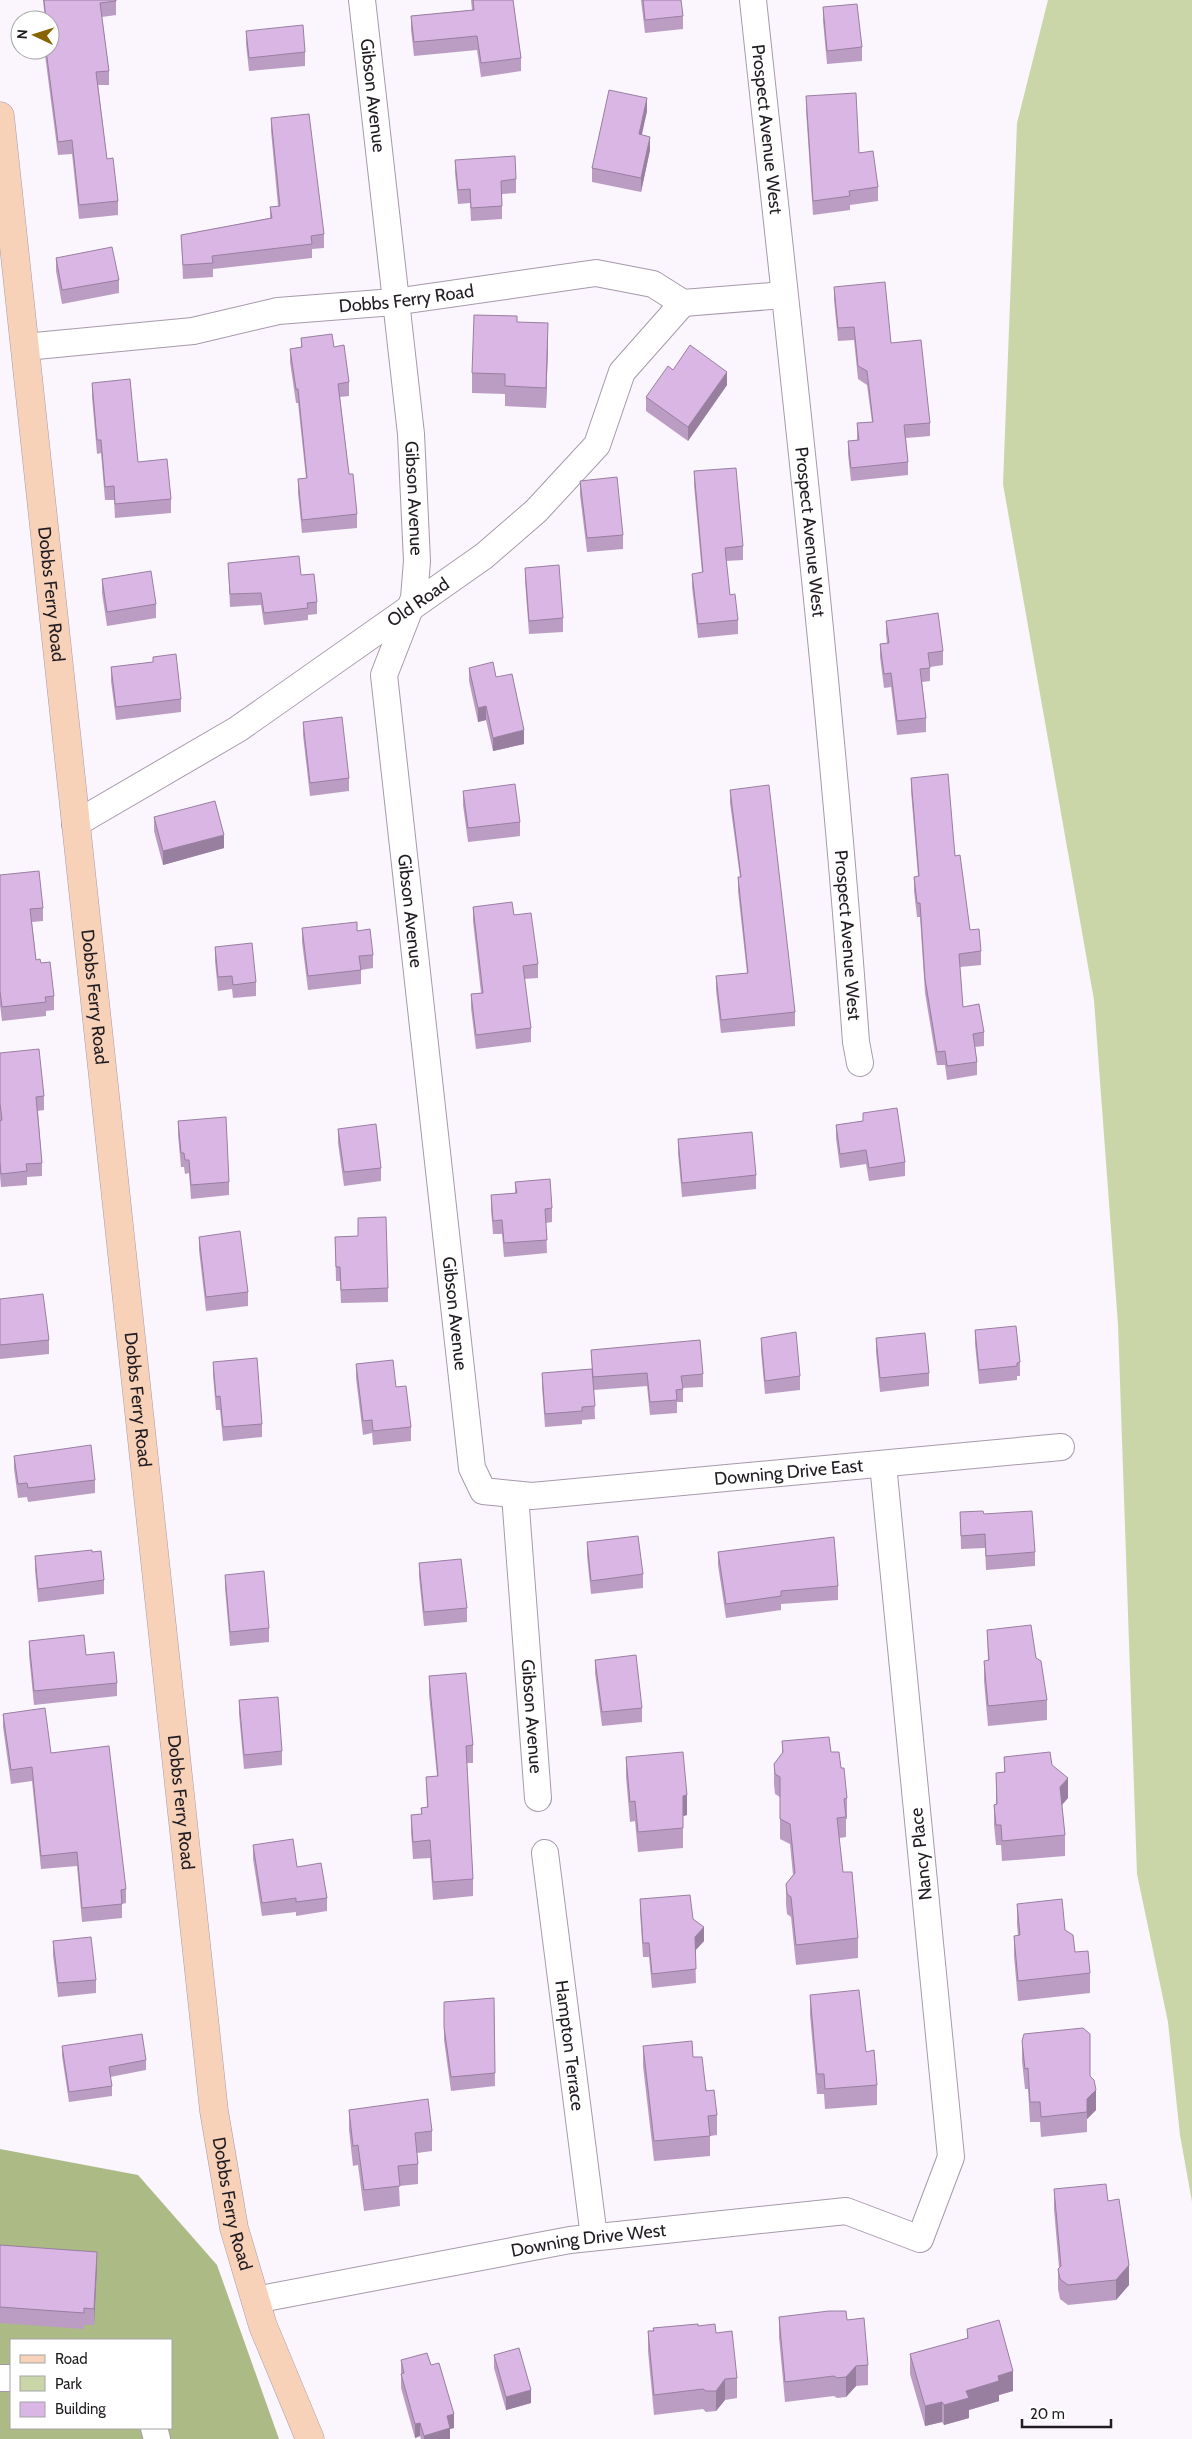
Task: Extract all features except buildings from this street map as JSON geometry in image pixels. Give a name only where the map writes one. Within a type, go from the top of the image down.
[{"type":"main road","name":"Dobbs Ferry Road","points":[[0,116],[214,2111],[234,2228],[255,2300],[263,2326],[310,2439]]},
{"type":"street","name":"Gibson Avenue","points":[[362,0],[394,302],[411,434],[417,560],[414,598],[384,675],[472,1468],[483,1491],[515,1495],[538,1798]]},
{"type":"street","name":"Prospect Avenue West","points":[[753,0],[840,825],[856,1042],[860,1064]]},
{"type":"street","name":"Dobbs Ferry Road","points":[[25,347],[193,331],[278,311],[394,302],[596,273],[653,284],[683,303]]},
{"type":"street","points":[[683,303],[784,296]]},
{"type":"street","name":"Old Road","points":[[75,824],[238,729],[484,556],[536,511],[597,445],[622,372],[683,303]]},
{"type":"street","name":"Downing Drive East","points":[[515,1495],[532,1496],[1061,1447]]},
{"type":"street","name":"Nancy Place","points":[[883,1464],[951,2157],[920,2239]]},
{"type":"street","name":"Hampton Terrace","points":[[545,1853],[594,2237]]},
{"type":"street","name":"Downing Drive West","points":[[255,2300],[570,2240],[846,2211],[920,2239]]},
{"type":"green space","points":[[1048,0],[1192,0],[1192,2202],[1180,2135],[1168,2022],[1137,1874],[1118,1324],[1094,1000],[1003,484],[1017,123]]},
{"type":"green space","points":[[0,2149],[138,2175],[217,2265],[279,2439],[0,2439]]}]
